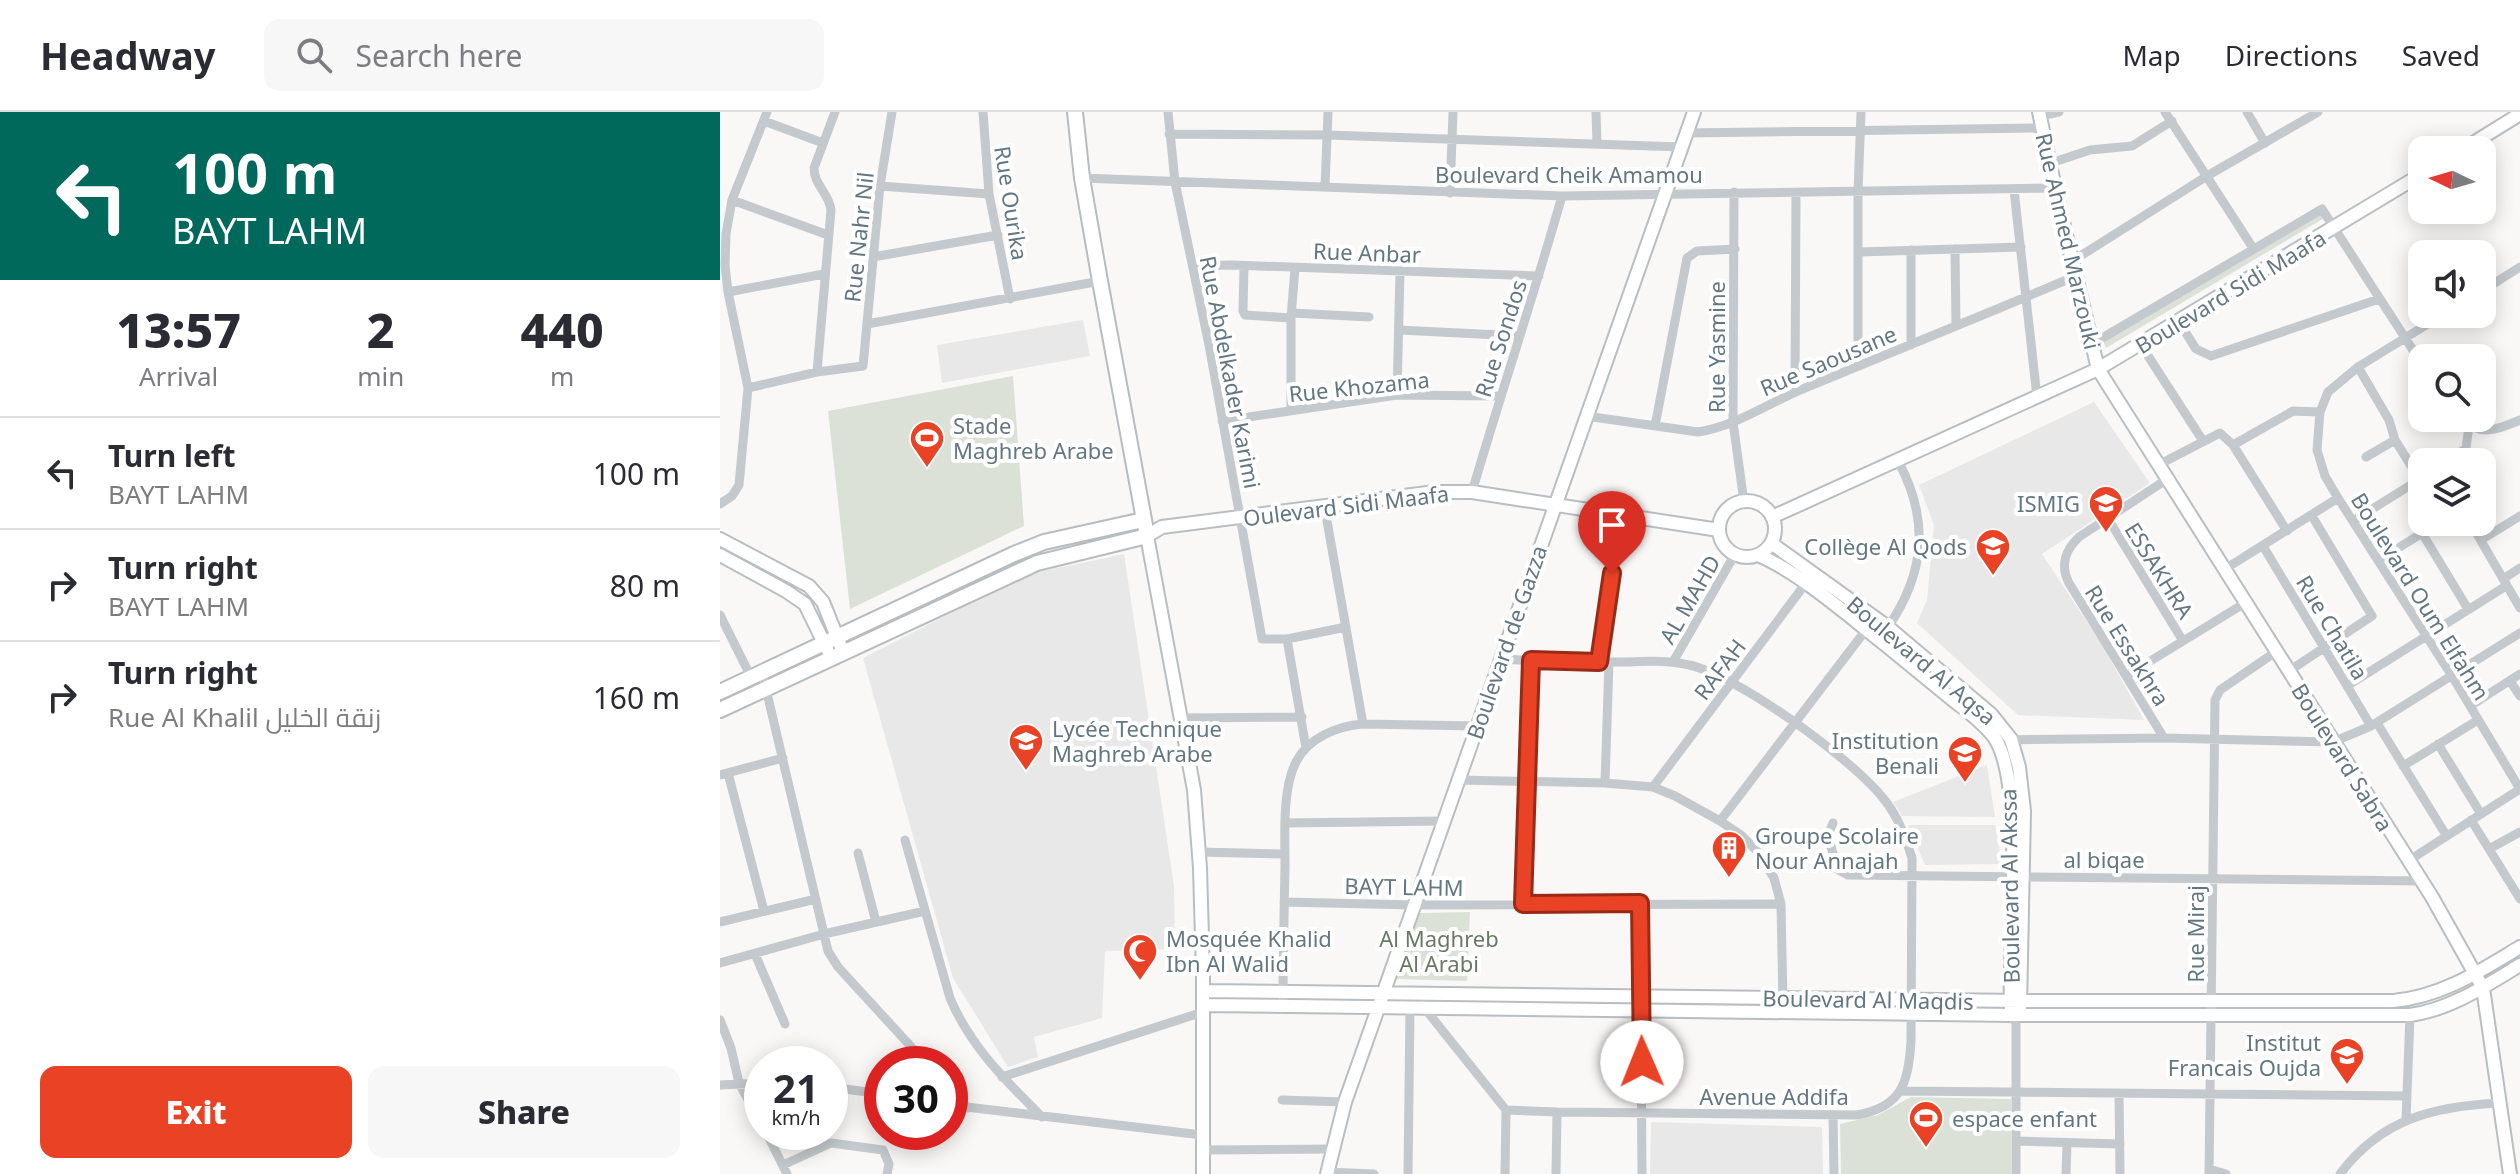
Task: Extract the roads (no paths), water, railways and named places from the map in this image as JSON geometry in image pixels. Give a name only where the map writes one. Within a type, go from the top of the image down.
[{"type":"main road","points":[[720,710],[1037,563],[1147,536],[1082,178],[1075,112]]},
{"type":"main road","points":[[720,692],[1044,542],[1143,520]]},
{"type":"street","points":[[748,388],[817,372],[830,201],[813,172],[835,112]]},
{"type":"street","name":"Rue Nahr Nil","points":[[817,372],[863,366],[880,186],[892,112]]},
{"type":"street","name":"Rue Ourika","points":[[983,112],[989,194],[1010,299]]},
{"type":"street","name":"Rue Abdelkader Karimi","points":[[1168,112],[1175,182],[1262,639],[1287,639]]},
{"type":"street","points":[[1325,187],[1328,112]]},
{"type":"street","points":[[1450,193],[1453,112]]},
{"type":"street","points":[[1596,112],[1597,144]]},
{"type":"street","name":"Boulevard de Gazza","points":[[1327,1173],[1345,1102],[1694,112]]},
{"type":"street","points":[[1858,366],[1861,112]]},
{"type":"street","points":[[1686,133],[1860,132],[2041,119],[2059,112]]},
{"type":"street","points":[[2165,112],[2253,248]]},
{"type":"street","points":[[2247,112],[2265,143]]},
{"type":"street","points":[[2074,260],[2207,176],[2318,112]]},
{"type":"street","points":[[2485,136],[2520,114]]},
{"type":"street","points":[[720,504],[732,496],[739,485],[748,388],[725,265],[732,200],[766,116],[823,143]]},
{"type":"street","name":"Rue Ahmed Marzouki","points":[[2041,119],[2098,369]]},
{"type":"street","points":[[2051,163],[2090,150],[2132,146],[2172,121]]},
{"type":"street","points":[[1169,134],[1327,135],[1682,147]]},
{"type":"street","name":"Boulevard Cheik Amamou","points":[[1082,178],[1562,196],[2055,188]]},
{"type":"street","name":"Boulevard Sidi Maafa","points":[[1772,517],[2098,369],[2408,183]]},
{"type":"street","points":[[880,186],[989,194]]},
{"type":"street","points":[[2014,190],[2037,397]]},
{"type":"street","name":"Rue Yasmine","points":[[1734,192],[1733,422],[1744,502]]},
{"type":"street","points":[[1795,392],[1796,193]]},
{"type":"street","name":"Rue Sondos","points":[[1472,492],[1562,196]]},
{"type":"street","points":[[732,200],[828,235]]},
{"type":"street","points":[[2092,344],[2322,209],[2408,345]]},
{"type":"street","points":[[873,257],[998,235]]},
{"type":"street","points":[[1859,252],[2021,247]]},
{"type":"street","points":[[1655,426],[1687,258],[1697,251],[1735,249]]},
{"type":"street","points":[[1955,249],[1956,326]]},
{"type":"street","points":[[1911,250],[1911,345]]},
{"type":"street","name":"Rue Anbar","points":[[1193,266],[1539,276]]},
{"type":"street","points":[[1244,266],[1245,315],[1369,317]]},
{"type":"street","points":[[2496,282],[2520,267]]},
{"type":"street","points":[[1291,410],[1295,268]]},
{"type":"street","points":[[1397,395],[1400,271]]},
{"type":"street","points":[[728,292],[824,274]]},
{"type":"street","name":"Rue Saousane","points":[[1586,416],[1698,432],[1733,422],[1795,392],[2076,276]]},
{"type":"street","points":[[867,324],[1100,281]]},
{"type":"street","points":[[2179,322],[2196,349],[2211,356],[2379,299]]},
{"type":"street","points":[[2233,445],[2287,413],[2300,410],[2320,412],[2332,387],[2358,367],[2422,328]]},
{"type":"street","points":[[1399,330],[1520,336]]},
{"type":"street","points":[[2141,345],[2203,441]]},
{"type":"street","points":[[2358,367],[2408,460]]},
{"type":"street","name":"Boulevard Sabra","points":[[2098,369],[2432,897],[2483,988],[2510,1174]]},
{"type":"street","name":"Rue Khozama","points":[[1222,421],[1397,395],[1500,396]]},
{"type":"street","name":"Boulevard Oum Elfahm","points":[[2320,412],[2316,441],[2319,462],[2338,498],[2520,789]]},
{"type":"street","points":[[2496,429],[2520,420]]},
{"type":"street","points":[[2160,464],[2220,433],[2233,445],[2287,531]]},
{"type":"street","points":[[2366,457],[2395,440]]},
{"type":"street","points":[[1888,627],[1910,590],[1918,551],[1916,510],[1898,461]]},
{"type":"street","name":"Rue Essakhra","points":[[2164,738],[2064,570],[2066,554],[2074,541],[2169,478]]},
{"type":"street","points":[[2353,521],[2408,487]]},
{"type":"street","name":"Oulevard Sidi Maafa","points":[[1162,527],[1324,504],[1435,492],[1472,492],[1719,530]]},
{"type":"street","points":[[2225,569],[2338,498]]},
{"type":"street","points":[[1744,502],[1758,504],[1772,517],[1775,528],[1771,543],[1758,555],[1744,557],[1724,544],[1719,530],[1720,522],[1733,505],[1744,502]]},
{"type":"street","points":[[1324,504],[1363,724]]},
{"type":"street","points":[[1605,783],[1604,662],[1620,514]]},
{"type":"street","points":[[2289,671],[2372,616],[2312,516]]},
{"type":"street","points":[[2481,540],[2520,516]]},
{"type":"street","name":"ESSAKHRA","points":[[2107,517],[2183,641]]},
{"type":"street","points":[[1143,520],[1162,527]]},
{"type":"street","points":[[1162,527],[1147,536],[1194,790],[1199,852],[1203,1174]]},
{"type":"street","points":[[2379,560],[2417,536]]},
{"type":"street","points":[[2424,536],[2468,609]]},
{"type":"street","points":[[2479,536],[2520,608]]},
{"type":"street","points":[[720,539],[809,586],[823,602],[830,640]]},
{"type":"street","name":"Boulevard Al Aqsa","points":[[1771,543],[1888,627],[1991,714],[2011,739],[2023,792],[2016,1018]]},
{"type":"street","name":"Rue Chatila","points":[[2263,546],[2347,686],[2446,835]]},
{"type":"street","name":"AL MAHD","points":[[1673,662],[1735,554]]},
{"type":"street","points":[[720,555],[798,598],[830,640],[837,655]]},
{"type":"street","name":"Boulevard Al Akssa","points":[[1758,555],[1774,561],[1805,583],[1980,722],[1996,740],[2008,780],[2018,876]]},
{"type":"street","points":[[2347,686],[2468,609],[2520,568]]},
{"type":"street","name":"RAFAH","points":[[1653,787],[1814,572]]},
{"type":"street","name":"ESSAKHRA","points":[[2126,676],[2245,603]]},
{"type":"street","points":[[720,615],[766,688],[828,951],[838,967],[910,1046]]},
{"type":"street","points":[[1720,821],[1875,618]]},
{"type":"street","points":[[1306,748],[1287,639],[1346,627]]},
{"type":"street","points":[[1996,740],[2164,738],[2333,742],[2374,724],[2520,633]]},
{"type":"street","name":"Rue Miraj","points":[[2209,1172],[2217,694],[2277,651]]},
{"type":"street","points":[[1500,659],[1673,662],[1702,668],[1795,723],[1864,777],[1885,800],[1904,834],[1912,858],[1911,1013],[1908,1069],[1900,1091],[2407,1096]]},
{"type":"street","points":[[1523,904],[1531,660]]},
{"type":"street","points":[[2470,706],[2520,674]]},
{"type":"street","points":[[2510,681],[2520,696]]},
{"type":"street","points":[[1181,718],[1302,717]]},
{"type":"street","points":[[2403,766],[2478,720]]},
{"type":"street","points":[[1283,1008],[1286,823],[1291,771],[1306,748],[1330,732],[1346,726],[1477,726]]},
{"type":"street","points":[[2438,744],[2481,814]]},
{"type":"street","points":[[764,911],[724,774],[783,758]]},
{"type":"street","points":[[1458,780],[1653,787],[1675,796],[1741,835],[1762,857],[1774,878],[1781,904],[1784,1012]]},
{"type":"street","points":[[2408,861],[2520,789]]},
{"type":"street","points":[[2471,820],[2520,899]]},
{"type":"street","points":[[1286,823],[1443,821]]},
{"type":"street","name":"al biqae","points":[[1833,823],[1828,835],[1839,872],[1848,875],[2421,881]]},
{"type":"street","points":[[2489,849],[2520,832]]},
{"type":"street","points":[[905,840],[950,998],[960,1022],[1002,1077],[1042,1117]]},
{"type":"street","points":[[1199,852],[1285,854]]},
{"type":"street","points":[[858,853],[876,922]]},
{"type":"street","points":[[720,922],[816,899]]},
{"type":"street","name":"BAYT LAHM","points":[[1284,902],[1414,905],[1781,904]]},
{"type":"street","points":[[1640,903],[1642,1174]]},
{"type":"street","points":[[720,963],[824,934],[925,911]]},
{"type":"street","name":"Boulevard Al Maqdis","points":[[1203,1009],[1911,1013],[2016,1018],[2212,1015],[2408,1000],[2432,994],[2475,974],[2520,947]]},
{"type":"street","points":[[755,954],[785,1024]]},
{"type":"street","name":"Boulevard Al Maqdis","points":[[1203,991],[2213,1000],[2410,1015],[2483,988],[2520,965]]},
{"type":"street","points":[[1415,995],[1506,1110],[1505,1174]]},
{"type":"street","points":[[1002,1077],[1203,1009]]},
{"type":"street","points":[[1408,1174],[1410,1009]]},
{"type":"street","points":[[2406,1120],[2410,1015]]},
{"type":"street","points":[[2016,1018],[2016,1174]]},
{"type":"street","points":[[720,1020],[744,1092]]},
{"type":"street","points":[[720,1085],[744,1083]]},
{"type":"street","name":"Avenue Addifa","points":[[1506,1110],[1857,1115],[1878,1110],[1890,1103],[1900,1091]]},
{"type":"street","points":[[2119,1094],[2120,1174]]},
{"type":"street","points":[[1282,1100],[1345,1102]]},
{"type":"street","points":[[2340,1174],[2369,1143],[2406,1120],[2457,1107],[2500,1103]]},
{"type":"street","points":[[968,1108],[1202,1135]]},
{"type":"street","points":[[1556,1174],[1557,1112]]},
{"type":"street","points":[[1833,1116],[1833,1174]]},
{"type":"street","points":[[2016,1141],[2120,1144]]},
{"type":"street","points":[[775,1150],[785,1170],[825,1144],[883,1150],[889,1164],[887,1174]]},
{"type":"street","points":[[2066,1174],[2067,1144]]},
{"type":"street","points":[[1203,1150],[1332,1149]]},
{"type":"street","points":[[2209,1172],[2226,1174]]},
{"type":"street","points":[[1327,1173],[1374,1174]]},
{"type":"place","name":"Stade Maghreb Arabe","points":[[927,469]]},
{"type":"place","name":"ISMIG","points":[[2106,534]]},
{"type":"place","name":"Collège Al Qods","points":[[1993,577]]},
{"type":"place","name":"Lycée Technique Maghreb Arabe","points":[[1026,772]]},
{"type":"place","name":"Institution Benali","points":[[1965,784]]},
{"type":"place","name":"Groupe Scolaire Nour Annajah","points":[[1729,879]]},
{"type":"place","name":"Mosquée Khalid Ibn Al Walid","points":[[1140,982]]},
{"type":"place","name":"Institut Francais Oujda","points":[[2347,1086]]},
{"type":"place","name":"espace enfant","points":[[1926,1149]]},
{"type":"park label","name":"Al Maghreb Al Arabi","points":[[1439,950]]}]
